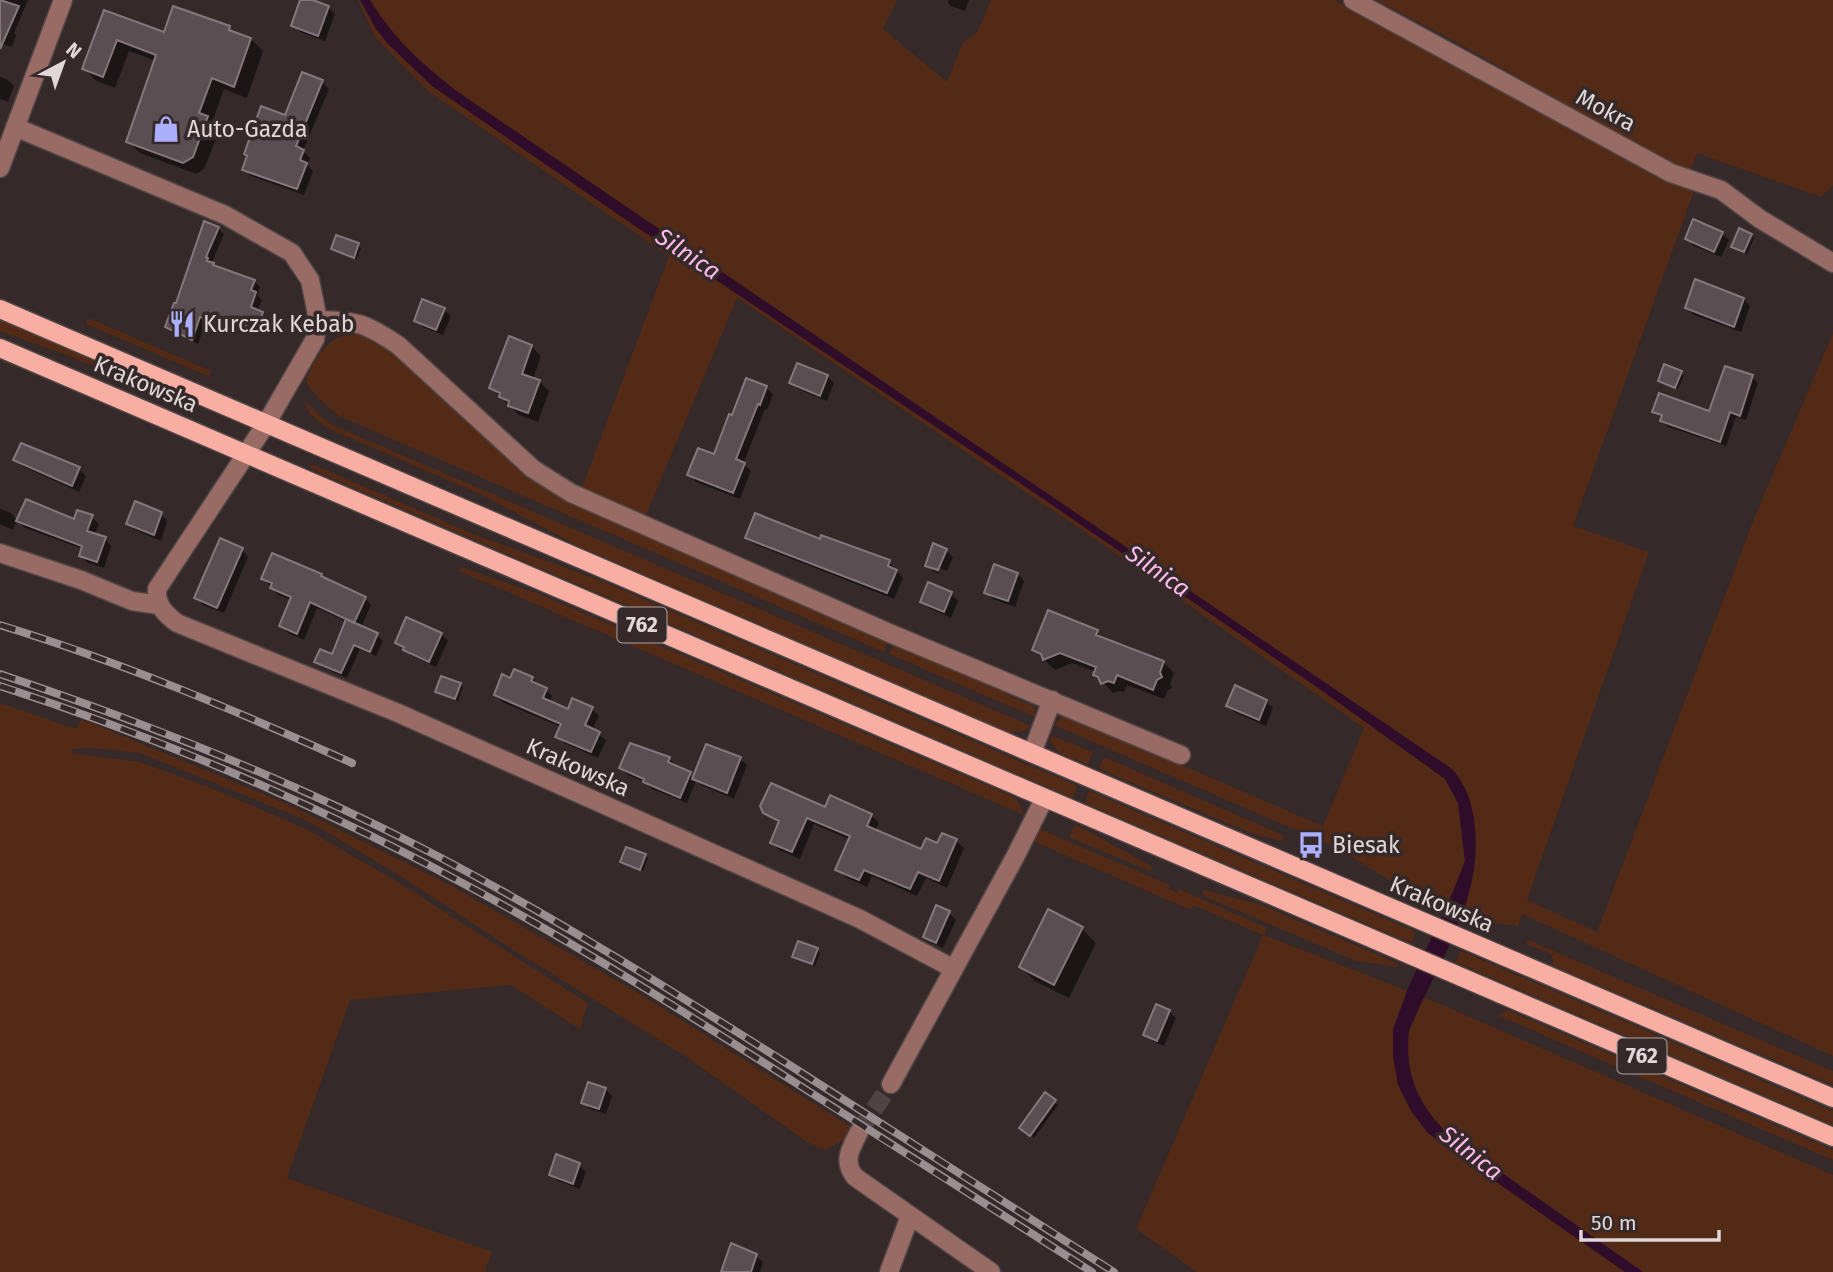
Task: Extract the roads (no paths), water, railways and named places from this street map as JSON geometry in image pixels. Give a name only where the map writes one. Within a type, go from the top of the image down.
[{"type":"main road","name":"Krakowska","points":[[0,309],[1833,1098]]},
{"type":"main road","name":"Krakowska","points":[[0,348],[1451,975],[1833,1137]]},
{"type":"street","points":[[0,168],[64,0]]},
{"type":"street","name":"Mokra","points":[[1353,0],[1671,173],[1721,190],[1760,219],[1833,263]]},
{"type":"street","points":[[15,127],[218,212],[292,253],[310,279],[318,320],[315,339],[267,424],[157,589],[159,605]]},
{"type":"street","points":[[318,320],[354,321],[375,330],[398,345],[533,469],[571,493],[894,635],[1181,755]]},
{"type":"street","name":"Krakowska","points":[[0,552],[132,601],[159,605],[168,617],[177,623],[395,712],[564,787],[860,919],[954,969]]},
{"type":"street","points":[[1031,753],[1052,700]]},
{"type":"street","points":[[891,1084],[1044,799]]},
{"type":"street","points":[[859,1132],[849,1152],[847,1161],[850,1171],[878,1195],[991,1272]]},
{"type":"street","points":[[889,1272],[910,1216]]},
{"type":"water","name":"Silnica","points":[[360,0],[370,0],[410,50],[458,92],[1452,769],[1462,782],[1471,804],[1475,828],[1475,856],[1465,908],[1409,1031],[1409,1063],[1417,1091],[1432,1116],[1454,1139],[1643,1272],[1625,1272],[1446,1147],[1427,1132],[1411,1111],[1398,1085],[1393,1057],[1393,1029],[1409,986],[1465,861],[1458,803],[1445,779],[1321,690],[1020,483],[629,222],[432,86],[388,44]]},
{"type":"tunnel","points":[[859,1132],[891,1084]]},
{"type":"railway","points":[[0,625],[178,688],[352,763]]},
{"type":"railway","points":[[0,674],[107,711],[212,752],[316,797],[466,871],[653,980],[1114,1272]]},
{"type":"railway","points":[[0,686],[124,729],[245,778],[365,833],[481,893],[683,1012],[1092,1272]]},
{"type":"place","name":"Auto-Gazda","points":[[166,129]]},
{"type":"place","name":"Kurczak Kebab","points":[[182,324]]},
{"type":"place","name":"Biesak","points":[[1311,845]]}]
